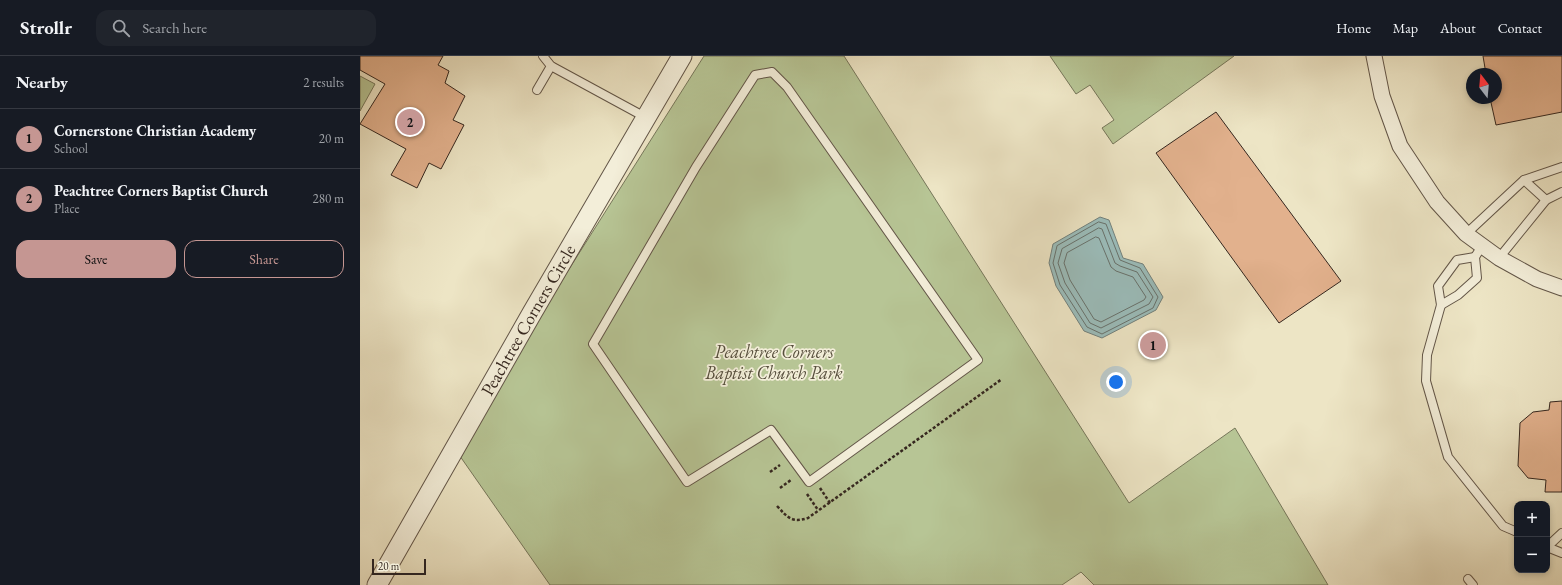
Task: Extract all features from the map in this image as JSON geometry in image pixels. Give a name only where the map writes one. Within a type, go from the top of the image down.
[{"type":"street","name":"Peachtree Corners Circle","points":[[377,585],[645,117],[682,56]]},
{"type":"street","points":[[1374,56],[1382,96],[1400,146],[1437,202],[1479,251],[1498,258],[1537,279],[1562,288]]},
{"type":"lane","points":[[543,56],[551,66],[645,117]]},
{"type":"lane","points":[[537,90],[551,66]]},
{"type":"lane","points":[[772,72],[787,86],[978,360],[810,482],[771,430],[687,482],[593,344],[696,167],[755,74],[772,72]]},
{"type":"lane","points":[[1466,234],[1524,180],[1562,167]]},
{"type":"lane","points":[[1524,180],[1546,200]]},
{"type":"lane","points":[[1498,258],[1546,200],[1562,192]]},
{"type":"lane","points":[[1441,305],[1458,294],[1477,278],[1479,251],[1457,260],[1438,286],[1441,305],[1427,354],[1426,381],[1448,456],[1503,526],[1514,531]]},
{"type":"lane","points":[[1550,544],[1562,533]]},
{"type":"lane","points":[[1550,548],[1562,554]]},
{"type":"path","points":[[777,506],[792,520],[808,518],[1002,379]]},
{"type":"path","points":[[770,472],[784,462]]},
{"type":"path","points":[[780,488],[795,478]]},
{"type":"path","points":[[804,491],[818,510]]},
{"type":"green space","name":"Peachtree Corners Baptist Church Park","points":[[704,56],[844,56],[1129,503],[1235,428],[1328,585],[1094,585],[1081,572],[1062,585],[550,585],[455,449]]},
{"type":"green space","points":[[1050,56],[1234,56],[1113,144],[1102,128],[1114,120],[1090,85],[1076,94]]},
{"type":"green space","points":[[360,76],[375,84],[360,111]]},
{"type":"water","points":[[1100,217],[1109,220],[1123,258],[1143,264],[1163,297],[1156,310],[1102,338],[1084,331],[1056,286],[1049,263],[1053,244]]},
{"type":"building","points":[[360,56],[443,56],[438,65],[449,71],[445,83],[465,96],[453,120],[464,125],[441,169],[429,163],[417,188],[391,175],[406,149],[360,124],[385,84],[360,70]]},
{"type":"building","points":[[1483,56],[1562,56],[1562,112],[1496,125],[1491,104],[1502,104],[1502,68],[1485,68]]},
{"type":"building","points":[[1216,112],[1341,281],[1279,323],[1156,153]]},
{"type":"building","points":[[1562,401],[1562,492],[1545,492],[1546,480],[1528,478],[1518,466],[1520,423],[1533,412],[1549,410],[1550,402]]},
{"type":"place","name":"Peachtree Corners Baptist Church","points":[[410,122]]},
{"type":"place","name":"Cornerstone Christian Academy","points":[[1153,345]]}]
